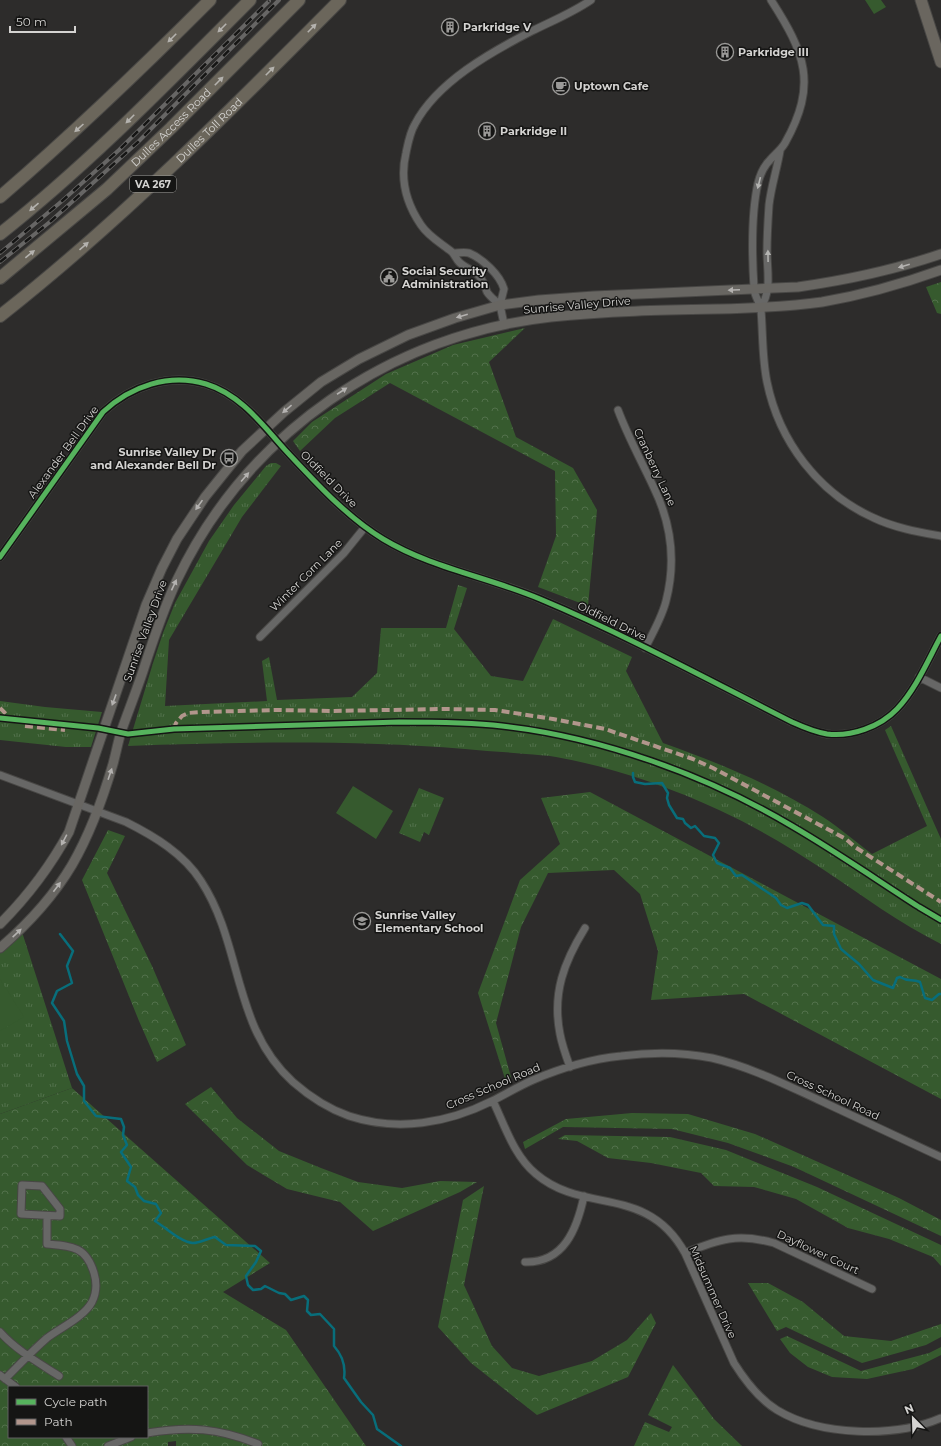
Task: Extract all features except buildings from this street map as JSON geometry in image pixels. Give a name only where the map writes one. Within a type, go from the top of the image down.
[{"type":"highway","points":[[0,196],[81,126],[132,78],[210,0]]},
{"type":"highway","points":[[0,234],[61,183],[123,126],[250,0]]},
{"type":"highway","name":"Dulles Access Road","points":[[0,278],[106,189],[172,128],[299,0]]},
{"type":"highway","name":"Dulles Toll Road","points":[[0,316],[38,286],[124,212],[250,91],[341,0]]},
{"type":"main road","points":[[921,0],[941,62]]},
{"type":"main road","name":"Sunrise Valley Drive","points":[[0,924],[33,889],[48,868],[69,832],[146,605],[162,568],[178,539],[205,497],[242,451],[266,428],[321,382],[359,359],[420,330],[500,305],[594,296],[754,289],[824,283],[904,266],[941,254]]},
{"type":"main road","name":"Sunrise Valley Drive","points":[[0,948],[32,917],[63,880],[74,862],[97,811],[121,733],[165,605],[185,563],[210,522],[231,494],[278,441],[322,405],[362,378],[405,356],[448,340],[504,324],[584,314],[761,308],[808,304],[892,286],[941,270]]},
{"type":"street","points":[[500,305],[488,293],[479,275],[459,262],[453,253],[433,239],[421,225],[412,209],[405,190],[403,163],[414,124],[428,104],[448,84],[470,67],[532,31],[566,16],[591,0]]},
{"type":"street","points":[[761,308],[766,300],[768,288],[768,235],[771,190],[780,151],[796,120],[802,101],[804,70],[801,57],[788,26],[771,0]]},
{"type":"street","points":[[780,151],[769,161],[758,182],[754,220],[754,289],[761,308],[766,380],[772,402],[786,437],[809,469],[837,496],[853,507],[874,518],[903,528],[941,536]]},
{"type":"street","points":[[453,253],[468,253],[498,275],[504,289],[500,305],[504,324]]},
{"type":"street","name":"Alexander Bell Drive","points":[[0,557],[103,412],[124,395],[137,388],[166,380],[187,380],[207,384],[233,397],[266,428]]},
{"type":"street","name":"Cranberry Lane","points":[[618,410],[624,426],[655,489],[665,514],[669,533],[671,569],[666,602],[654,632],[645,648]]},
{"type":"street","name":"Oldfield Drive","points":[[266,428],[330,496],[365,527],[382,539],[426,560],[481,577],[576,614],[806,728],[827,734],[852,733],[884,720],[898,709],[911,690],[941,636]]},
{"type":"street","name":"Winter Corn Lane","points":[[260,637],[344,553],[365,527]]},
{"type":"street","points":[[919,677],[941,688]]},
{"type":"street","name":"Cross School Road","points":[[0,775],[126,822],[163,843],[194,870],[209,894],[218,915],[246,1006],[257,1035],[273,1060],[301,1089],[323,1103],[349,1116],[387,1124],[409,1124],[443,1120],[493,1101],[534,1080],[570,1066],[591,1060],[641,1054],[688,1055],[718,1060],[770,1077],[941,1157]]},
{"type":"street","points":[[570,1066],[560,1034],[557,1009],[558,998],[567,960],[586,928]]},
{"type":"street","name":"Midsummer Drive","points":[[493,1101],[514,1145],[526,1165],[547,1183],[570,1193],[620,1204],[639,1210],[651,1216],[675,1238],[685,1253],[734,1364],[755,1392],[777,1410],[806,1423],[840,1430],[890,1430],[914,1426],[941,1418]]},
{"type":"street","points":[[22,1185],[42,1186],[60,1208],[60,1216],[48,1216],[21,1214],[22,1185]]},
{"type":"street","points":[[525,1262],[534,1262],[557,1253],[571,1236],[580,1215],[584,1196]]},
{"type":"street","points":[[15,1386],[2,1377],[57,1330],[83,1313],[92,1302],[97,1284],[86,1254],[70,1246],[47,1244],[48,1216]]},
{"type":"street","name":"Dayflower Court","points":[[685,1253],[718,1241],[733,1238],[759,1239],[774,1243],[872,1289]]},
{"type":"street","points":[[0,1332],[5,1339],[59,1376]]},
{"type":"street","points":[[148,1433],[187,1428],[231,1434],[258,1444]]},
{"type":"street","points":[[108,1446],[128,1438]]},
{"type":"green space","points":[[865,0],[881,0],[886,7],[874,14]]},
{"type":"green space","points":[[941,282],[941,314],[937,313],[926,287]]},
{"type":"green space","points":[[525,328],[489,362],[516,437],[573,468],[597,510],[588,606],[538,587],[556,536],[555,471],[390,383],[335,418],[300,451],[293,441],[312,422],[386,374],[453,345]]},
{"type":"green space","points":[[271,463],[276,463],[281,466],[242,517],[169,640],[165,706],[267,701],[262,661],[269,657],[277,700],[352,697],[377,673],[381,628],[446,628],[458,585],[467,588],[454,629],[491,676],[523,681],[553,619],[632,657],[626,671],[663,743],[705,758],[765,785],[804,805],[842,830],[872,854],[927,826],[885,730],[891,726],[941,839],[941,944],[896,918],[799,854],[746,823],[659,785],[598,766],[544,755],[381,744],[255,743],[128,746],[153,663],[175,603],[209,541],[234,505],[266,466]]},
{"type":"green space","points":[[0,701],[102,712],[91,747],[66,747],[0,740]]},
{"type":"green space","points":[[353,786],[393,811],[376,839],[336,813]]},
{"type":"green space","points":[[419,788],[444,798],[429,835],[424,832],[420,842],[399,833]]},
{"type":"green space","points":[[590,792],[941,979],[941,1099],[744,994],[651,1000],[658,951],[640,894],[614,870],[548,873],[521,927],[496,1023],[511,1077],[506,1082],[478,993],[520,880],[560,844],[541,798]]},
{"type":"green space","points":[[108,830],[125,836],[107,873],[152,966],[186,1045],[157,1062],[82,880]]},
{"type":"green space","points":[[22,932],[72,1088],[0,1114],[0,953]]},
{"type":"green space","points":[[0,979],[24,1017],[0,1031]]},
{"type":"green space","points":[[211,1087],[237,1118],[279,1151],[358,1182],[402,1188],[440,1181],[477,1182],[460,1192],[373,1231],[340,1202],[287,1189],[247,1165],[185,1104]]},
{"type":"green space","points":[[72,1088],[270,1263],[223,1292],[286,1330],[366,1446],[176,1446],[176,1441],[168,1442],[168,1446],[0,1446],[0,1114]]},
{"type":"green space","points":[[632,1113],[688,1114],[755,1134],[899,1198],[941,1220],[941,1236],[794,1167],[728,1143],[672,1129],[563,1127],[525,1149],[523,1142],[566,1119]]},
{"type":"green space","points":[[565,1135],[670,1137],[726,1150],[817,1187],[941,1245],[941,1266],[933,1257],[889,1239],[848,1228],[796,1199],[754,1187],[714,1186],[701,1173],[651,1163],[608,1158],[577,1141],[558,1139]]},
{"type":"green space","points":[[484,1186],[464,1285],[492,1346],[512,1368],[539,1376],[592,1361],[627,1340],[651,1313],[656,1323],[628,1377],[537,1415],[471,1363],[438,1327],[463,1200]]},
{"type":"green space","points":[[748,1283],[768,1283],[803,1302],[844,1336],[891,1341],[941,1324],[941,1337],[926,1345],[862,1363],[786,1327],[777,1331]]},
{"type":"green space","points":[[787,1336],[861,1371],[929,1353],[941,1347],[941,1355],[913,1369],[867,1379],[832,1377],[808,1367],[790,1353],[780,1339]]},
{"type":"green space","points":[[673,1365],[714,1419],[742,1446],[634,1446],[645,1422],[669,1432],[672,1427],[648,1415]]},
{"type":"waterway","points":[[633,773],[635,782],[645,784],[662,783],[668,793],[667,798],[669,805],[677,818],[683,819],[691,828],[695,826],[704,836],[715,838],[719,843],[713,855],[717,863],[730,868],[736,876],[742,875],[776,898],[781,905],[787,908],[802,903],[808,905],[823,925],[834,926],[834,934],[841,949],[859,964],[873,980],[893,988],[897,978],[900,977],[906,980],[920,982],[925,998],[932,1000],[941,994]]},
{"type":"waterway","points":[[60,934],[73,951],[67,966],[72,983],[57,991],[52,1003],[64,1021],[67,1041],[77,1074],[84,1086],[84,1101],[96,1116],[121,1119],[124,1127],[123,1135],[127,1145],[121,1152],[131,1167],[127,1181],[135,1187],[138,1195],[144,1201],[156,1204],[161,1213],[155,1221],[184,1240],[195,1243],[215,1237],[226,1245],[255,1246],[261,1251],[256,1262],[246,1276],[248,1285],[253,1290],[261,1289],[265,1286],[279,1293],[285,1294],[291,1300],[304,1296],[308,1300],[307,1311],[311,1315],[320,1314],[334,1329],[334,1346],[343,1360],[344,1378],[361,1402],[373,1415],[377,1429],[401,1446]]},
{"type":"railway","points":[[0,262],[51,221],[138,142],[279,0]]},
{"type":"railway","points":[[0,253],[62,201],[119,150],[269,1]]},
{"type":"marked path","points":[[0,708],[11,719]]},
{"type":"marked path","points":[[174,729],[176,723],[182,716],[188,713],[277,710],[332,711],[444,709],[495,710],[605,729],[693,759],[713,768],[846,839],[855,847],[941,902]]},
{"type":"marked path","points":[[25,726],[65,730]]},
{"type":"cycle path","points":[[0,557],[103,412],[126,395],[151,384],[178,380],[192,381],[219,389],[231,396],[252,413],[321,488],[357,521],[383,539],[420,558],[520,591],[572,613],[667,658],[792,722],[814,731],[836,735],[846,734],[874,726],[882,721],[897,709],[910,693],[941,636]]},
{"type":"cycle path","points":[[0,718],[98,728],[128,734],[174,729],[399,722],[450,722],[502,726],[539,731],[577,739],[652,761],[724,790],[792,826],[824,845],[941,920]]},
{"type":"place","name":"Parkridge V","points":[[450,27]]},
{"type":"place","name":"Parkridge III","points":[[725,52]]},
{"type":"place","name":"Uptown Cafe","points":[[561,86]]},
{"type":"place","name":"Parkridge II","points":[[487,131]]},
{"type":"place","name":"Social Security Administration","points":[[389,277]]},
{"type":"place","name":"Sunrise Valley Dr and Alexander Bell Dr","points":[[229,458]]},
{"type":"place","name":"Sunrise Valley Elementary School","points":[[362,921]]}]
